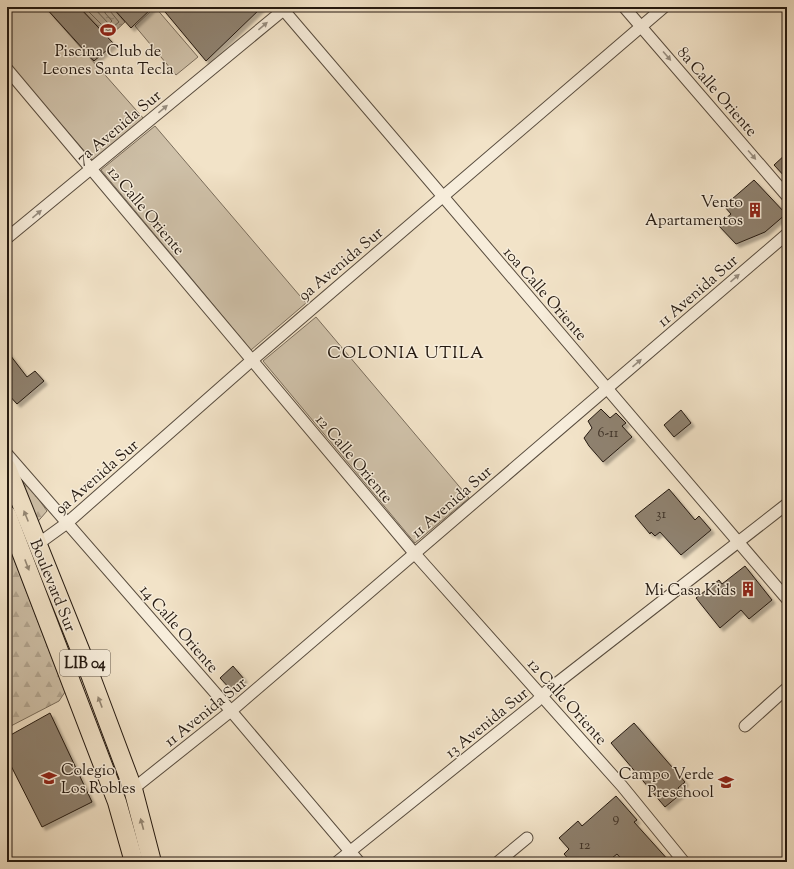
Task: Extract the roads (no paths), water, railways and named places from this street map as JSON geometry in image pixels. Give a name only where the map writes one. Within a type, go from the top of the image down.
[{"type":"highway","name":"Boulevard Sur","points":[[7,468],[133,789],[152,862]]},
{"type":"highway","name":"Boulevard Sur","points":[[7,515],[117,802],[134,862]]},
{"type":"street","name":"8a Calle Oriente","points":[[624,7],[642,26],[787,196]]},
{"type":"street","name":"9a Avenida Sur","points":[[38,544],[67,523],[298,320],[664,7]]},
{"type":"street","name":"7a Avenida Sur","points":[[7,238],[284,8]]},
{"type":"street","name":"10a Calle Oriente","points":[[284,8],[787,599]]},
{"type":"street","name":"12 Calle Oriente","points":[[7,69],[92,168],[251,361],[415,554],[622,786],[679,860]]},
{"type":"street","name":"11 Avenida Sur","points":[[133,789],[231,711],[787,234]]},
{"type":"street","name":"14 Calle Oriente","points":[[7,454],[231,711],[359,862]]},
{"type":"street","name":"13 Avenida Sur","points":[[337,862],[542,696],[787,504]]},
{"type":"street","points":[[745,726],[787,688]]},
{"type":"street","points":[[498,862],[527,838]]},
{"type":"water","name":"Piscina Club de Leones Santa Tecla","points":[[86,7],[112,7],[125,22],[108,38],[82,10]]},
{"type":"place","name":"Piscina Club de Leones Santa Tecla","points":[[108,30]]},
{"type":"place","name":"Vento Apartamentos","points":[[755,210]]},
{"type":"place","name":"Mi Casa Kids","points":[[748,589]]},
{"type":"place","name":"Colegio Los Robles","points":[[49,778]]},
{"type":"place","name":"Campo Verde Preschool","points":[[726,782]]},
{"type":"district","name":"COLONIA UTILA","points":[[406,352]]}]
